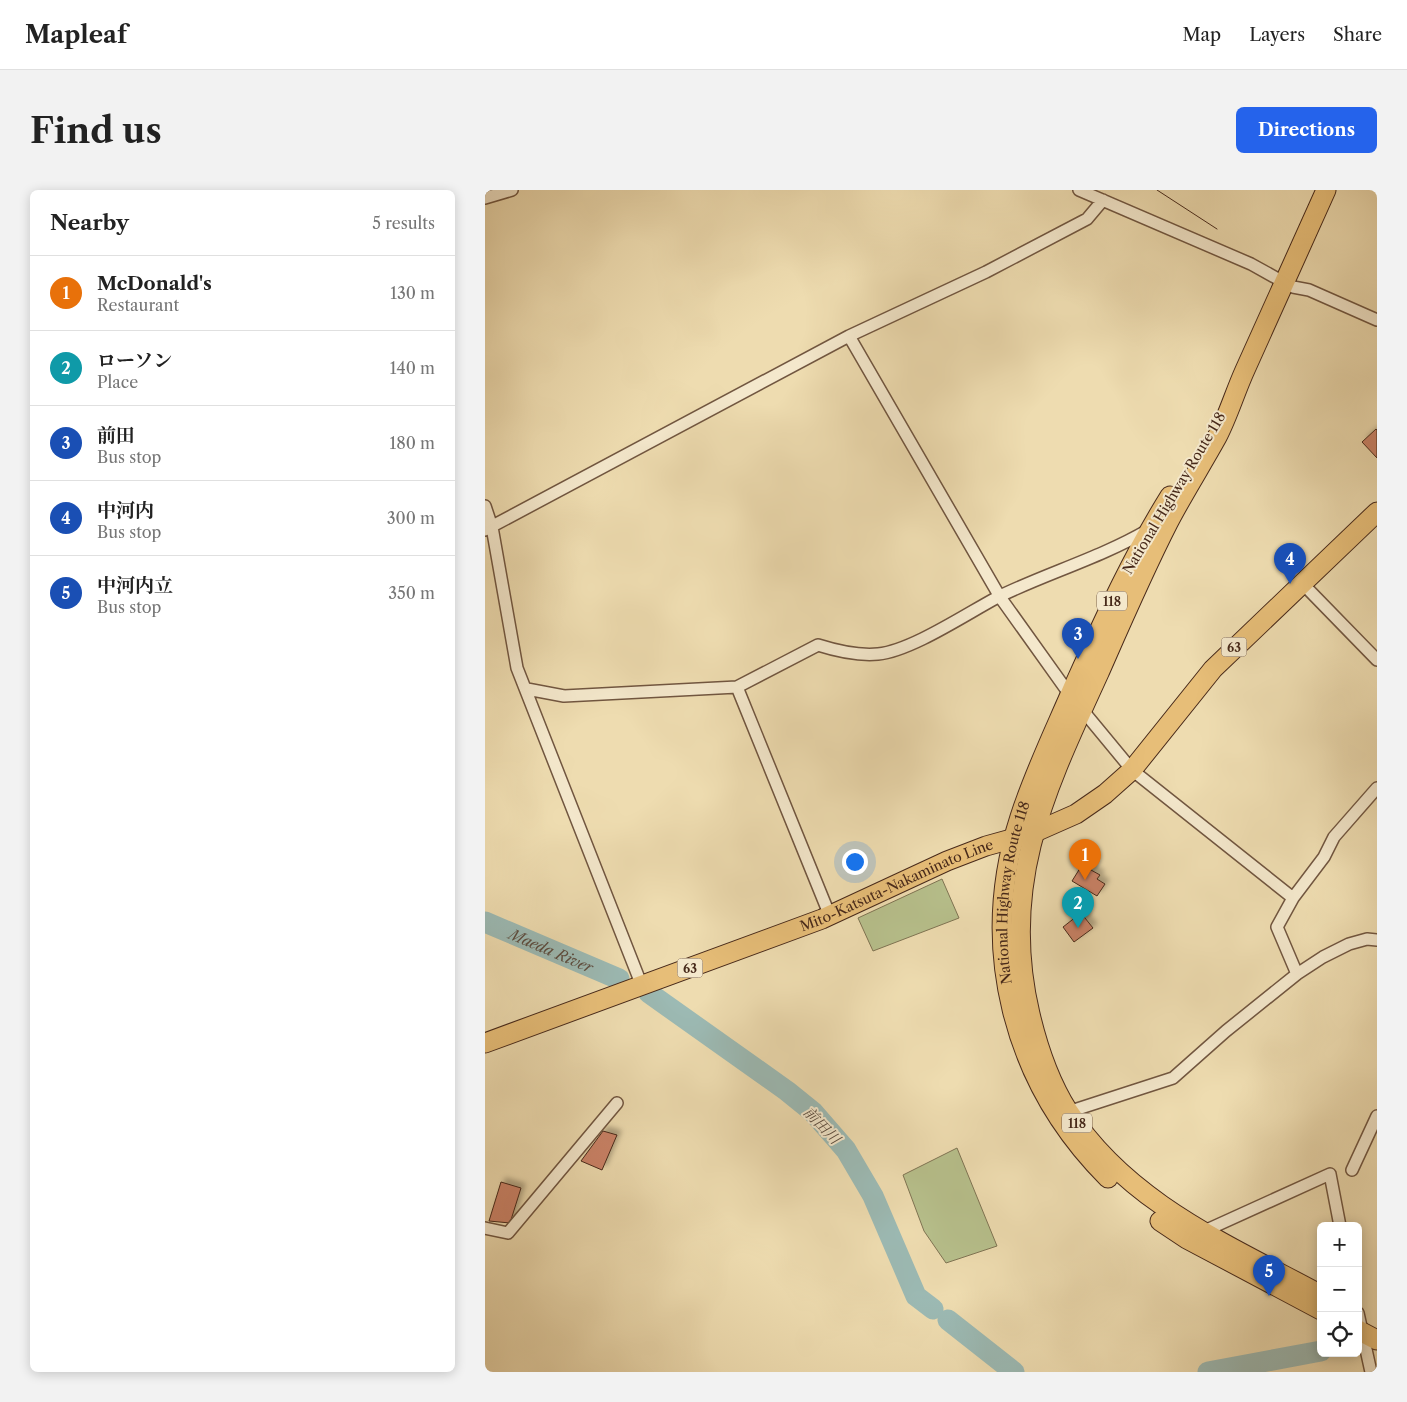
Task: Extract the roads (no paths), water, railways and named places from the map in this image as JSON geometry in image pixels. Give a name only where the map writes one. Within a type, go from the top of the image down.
[{"type":"main road","name":"National Highway Route 118","points":[[1317,1308],[1195,1235],[1182,1221],[1130,1183],[1063,1115],[1029,1064],[1019,1037],[1005,980],[1003,913],[1006,877],[1014,838],[1029,790],[1168,522],[1219,433],[1241,379],[1326,190]]},
{"type":"main road","name":"National Highway Route 118","points":[[1063,1115],[1040,1051],[1025,994],[1019,925],[1020,898],[1033,833],[1053,777],[1076,702],[1117,590],[1149,529],[1211,432],[1241,379]]},
{"type":"main road","name":"Mito-Katsuta-Nakaminato Line","points":[[485,1043],[830,916],[947,861],[1033,833],[1060,822],[1086,808],[1132,770],[1213,669],[1377,512]]},
{"type":"main road","name":"National Highway Route 118","points":[[1195,1235],[1317,1293]]},
{"type":"street","points":[[485,198],[512,190]]},
{"type":"street","points":[[1079,190],[1251,264],[1285,284],[1309,290],[1377,320]]},
{"type":"street","points":[[488,529],[849,336],[986,272],[1087,219],[1103,200]]},
{"type":"street","points":[[849,336],[1000,596],[1076,702],[1132,770],[1293,898]]},
{"type":"street","points":[[485,506],[488,529],[517,668],[527,689],[642,986]]},
{"type":"street","points":[[527,689],[564,696],[737,687],[817,645],[842,652],[877,654],[901,649],[1000,596],[1100,554],[1149,529],[1168,522]]},
{"type":"street","points":[[1302,583],[1377,660]]},
{"type":"street","points":[[737,687],[820,897],[830,916]]},
{"type":"street","points":[[1297,974],[1277,927],[1293,898],[1319,866],[1334,837],[1377,788]]},
{"type":"street","points":[[1063,1115],[1173,1078],[1225,1031],[1297,974],[1323,957],[1349,944],[1367,939],[1377,940]]},
{"type":"street","points":[[485,1228],[509,1233],[617,1103]]},
{"type":"street","points":[[1352,1170],[1377,1116]]},
{"type":"street","points":[[1195,1235],[1330,1174],[1340,1222]]},
{"type":"street","points":[[1364,1325],[1371,1372]]},
{"type":"waterway","name":"Maeda River","points":[[485,922],[619,979]]},
{"type":"waterway","name":"前田川","points":[[649,993],[787,1091],[813,1112],[846,1150],[873,1196],[916,1296],[933,1309]]},
{"type":"waterway","name":"前田川","points":[[948,1320],[1014,1372]]},
{"type":"waterway","name":"前田川","points":[[1208,1372],[1317,1352]]},
{"type":"tram line","points":[[1157,190],[1217,229]]},
{"type":"place","name":"中河内","points":[[1290,584]]},
{"type":"place","name":"前田","points":[[1078,659]]},
{"type":"place","name":"McDonald's","points":[[1085,880]]},
{"type":"place","name":"ローソン","points":[[1078,928]]},
{"type":"place","name":"中河内立","points":[[1269,1296]]}]
